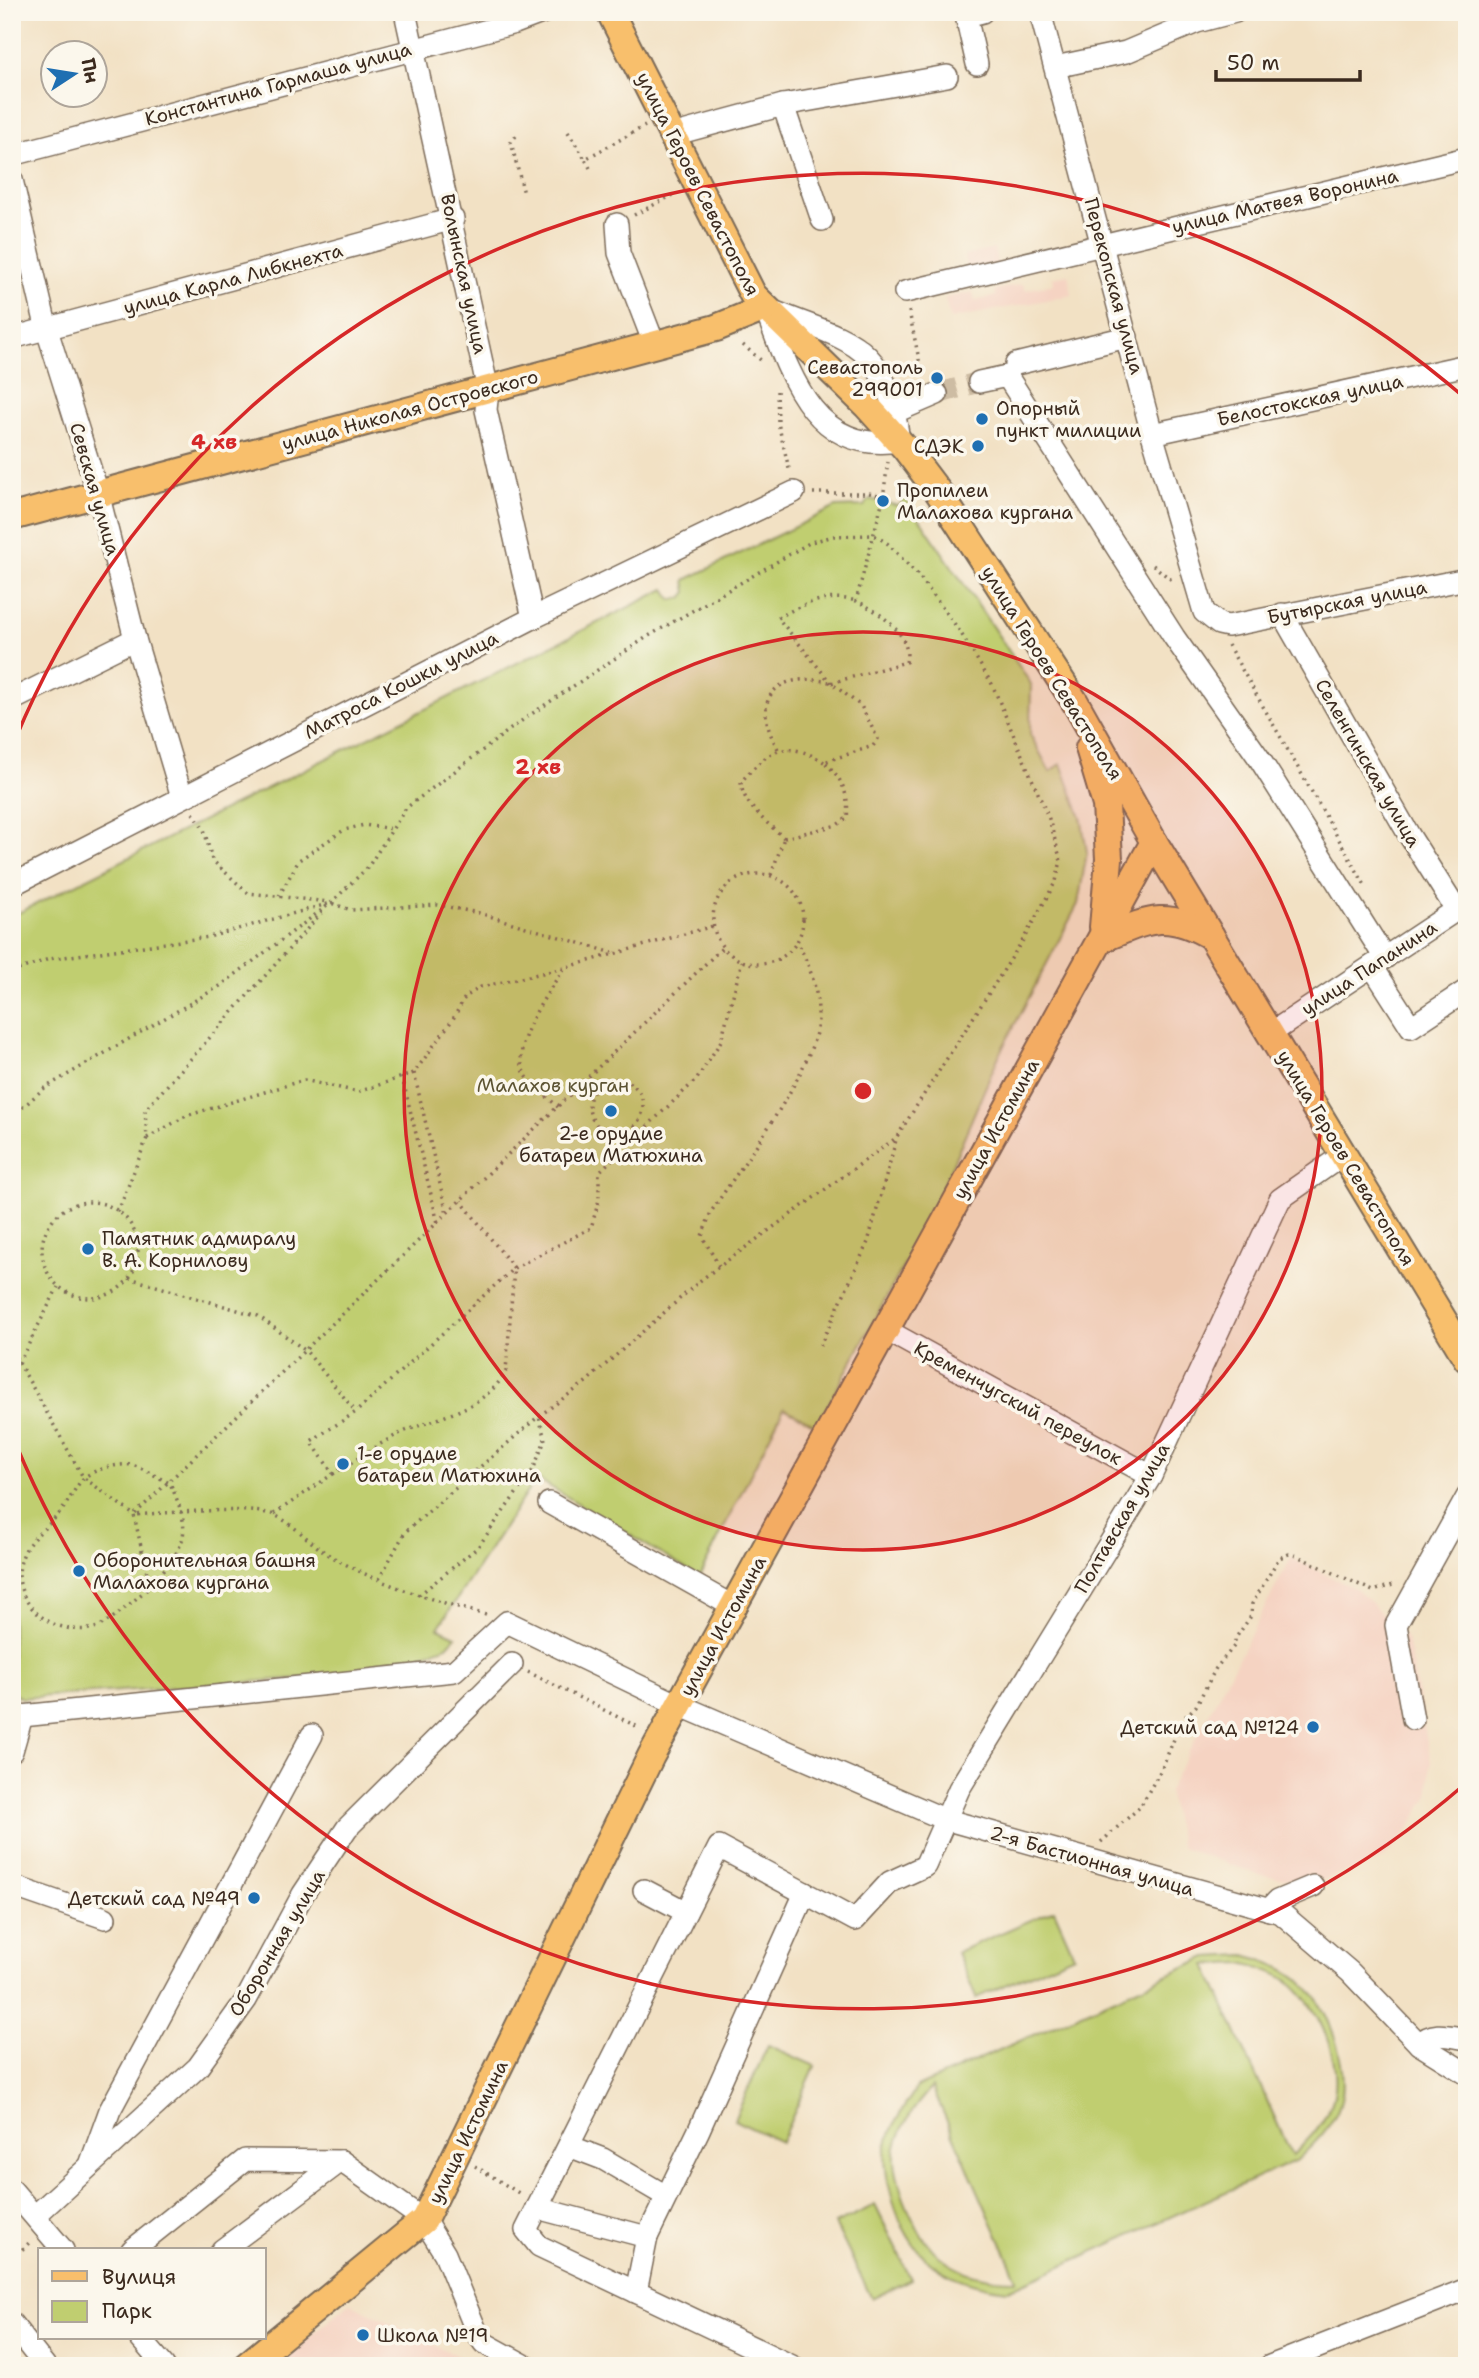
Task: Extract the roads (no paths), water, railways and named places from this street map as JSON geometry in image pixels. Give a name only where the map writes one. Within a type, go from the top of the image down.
[{"type":"main road","name":"улица Героев Севастополя","points":[[610,12],[753,295],[894,450],[939,493],[1075,702],[1154,842],[1467,1359]]},
{"type":"main road","name":"улица Николая Островского","points":[[12,517],[716,328],[765,308]]},
{"type":"main road","points":[[1075,702],[1107,805],[1109,859],[1102,939],[1150,919],[1187,922],[1213,937]]},
{"type":"main road","name":"улица Истомина","points":[[246,2366],[424,2220],[650,1744],[679,1705],[734,1607],[1154,842]]},
{"type":"street","name":"Волынская улица","points":[[405,12],[453,219],[488,390],[486,410],[533,618]]},
{"type":"street","name":"Константина Гармаша улица","points":[[12,155],[516,23],[544,12]]},
{"type":"street","points":[[977,64],[966,16],[982,12]]},
{"type":"street","name":"Перекопская улица","points":[[1040,12],[1104,243],[1152,434],[1200,603],[1204,612],[1222,624]]},
{"type":"street","points":[[1055,67],[1126,52],[1197,22],[1235,12]]},
{"type":"street","points":[[672,135],[783,105],[947,76]]},
{"type":"street","points":[[783,105],[822,220]]},
{"type":"street","name":"улица Матвея Воронина","points":[[905,292],[1467,158]]},
{"type":"street","name":"Севская улица","points":[[12,180],[47,330],[98,493],[135,639],[182,797]]},
{"type":"street","name":"улица Карла Либкнехта","points":[[12,338],[453,219]]},
{"type":"street","points":[[617,224],[619,253],[653,341]]},
{"type":"street","points":[[765,308],[860,348],[884,377],[895,411],[894,450],[863,442],[828,426],[795,382],[765,308]]},
{"type":"street","points":[[1016,364],[1127,337]]},
{"type":"street","name":"Белостокская улица","points":[[1152,434],[1467,365]]},
{"type":"street","points":[[979,382],[1007,376],[1174,637],[1259,758],[1379,962],[1412,1027],[1467,990]]},
{"type":"street","points":[[895,411],[932,396]]},
{"type":"street","name":"Матроса Кошки улица","points":[[12,885],[533,618],[794,492]]},
{"type":"street","name":"Бутырская улица","points":[[1222,624],[1467,579]]},
{"type":"street","name":"Селенгинская улица","points":[[1282,614],[1409,835],[1462,907]]},
{"type":"street","points":[[12,700],[135,639]]},
{"type":"street","name":"улица Папанина","points":[[1271,1033],[1462,907]]},
{"type":"street","name":"Полтавская улица","points":[[805,1893],[855,1920],[890,1882],[925,1866],[959,1789],[1151,1476],[1280,1199],[1343,1155]]},
{"type":"street","name":"Кременчугский переулок","points":[[886,1330],[1151,1476]]},
{"type":"street","points":[[1413,1719],[1396,1625],[1467,1497]]},
{"type":"street","points":[[549,1503],[734,1607]]},
{"type":"street","name":"2-я Бастионная улица","points":[[17,1711],[454,1671],[507,1622],[679,1705],[944,1819],[1281,1913],[1350,1972],[1419,2044],[1467,2074]]},
{"type":"street","name":"Оборонная улица","points":[[36,2215],[198,2067],[246,2000],[303,1894],[347,1828],[512,1664]]},
{"type":"street","points":[[12,1751],[17,1711]]},
{"type":"street","points":[[89,2167],[110,2110],[312,1735]]},
{"type":"street","points":[[636,2292],[647,2237],[805,1893],[719,1847],[526,2230],[531,2240],[636,2292],[792,2366]]},
{"type":"street","points":[[12,1886],[105,1919]]},
{"type":"street","points":[[1269,1910],[1277,1901],[1313,1886]]},
{"type":"street","points":[[644,1890],[686,1912]]},
{"type":"street","points":[[1419,2044],[1426,2036],[1467,2039]]},
{"type":"street","points":[[569,2146],[603,2159],[666,2196]]},
{"type":"street","points":[[135,2248],[245,2160],[341,2161],[424,2220],[445,2254],[477,2333],[484,2343],[526,2366]]},
{"type":"street","points":[[225,2248],[341,2161]]},
{"type":"street","points":[[12,2190],[62,2248]]},
{"type":"street","points":[[538,2206],[647,2237]]},
{"type":"street","points":[[1270,2366],[1467,2289]]},
{"type":"street","points":[[12,2324],[45,2366]]},
{"type":"street","points":[[141,2340],[164,2366]]},
{"type":"tunnel","points":[[937,394],[979,382]]},
{"type":"place","name":"Севастополь 299001","points":[[937,378]]},
{"type":"place","name":"Опорный пункт милиции","points":[[982,419]]},
{"type":"place","name":"СДЭК","points":[[978,446]]},
{"type":"place","name":"Пропилеи Малахова кургана","points":[[883,501]]},
{"type":"place","name":"2-е орудие батареи Матюхина","points":[[611,1111]]},
{"type":"place","name":"Памятник адмиралу В. А. Корнилову","points":[[88,1249]]},
{"type":"place","name":"1-е орудие батареи Матюхина","points":[[343,1464]]},
{"type":"place","name":"Оборонительная башня Малахова кургана","points":[[79,1571]]},
{"type":"place","name":"Детский сад №124","points":[[1313,1727]]},
{"type":"place","name":"Детский сад №49","points":[[254,1898]]},
{"type":"place","name":"Школа №19","points":[[363,2335]]},
{"type":"park label","name":"Малахов курган","points":[[553,1085]]}]
